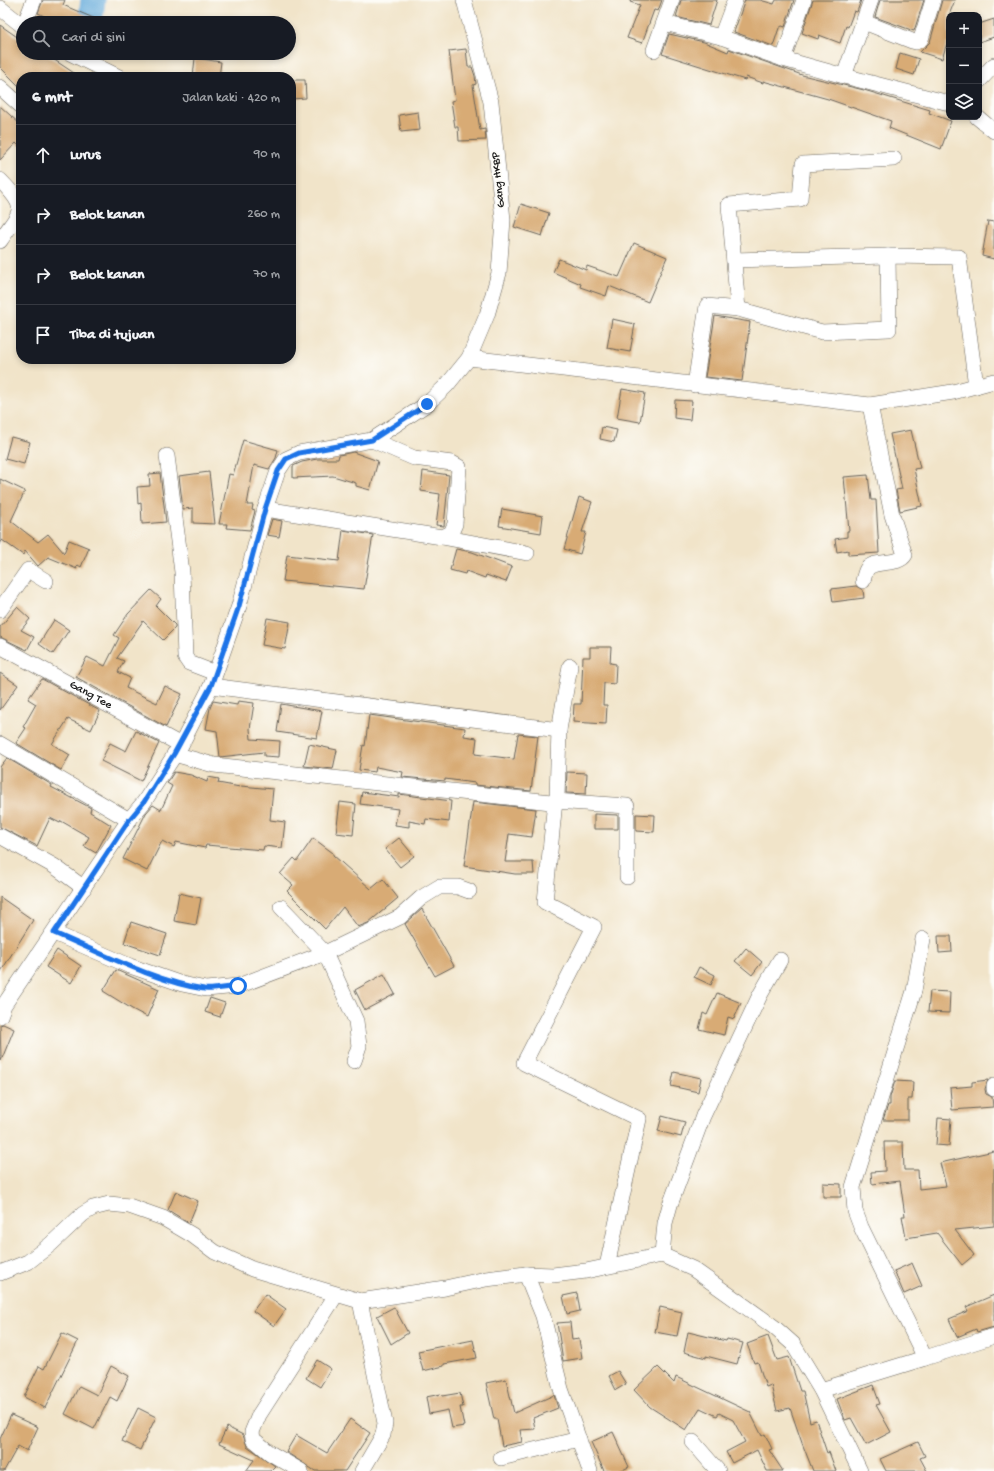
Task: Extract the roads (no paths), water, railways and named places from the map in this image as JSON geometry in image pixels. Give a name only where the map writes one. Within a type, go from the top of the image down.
[{"type":"street","points":[[28,16],[34,0]]},
{"type":"street","name":"Gang HKBP","points":[[372,440],[427,404],[447,385],[469,358],[487,315],[499,273],[502,220],[491,102],[464,0]]},
{"type":"street","points":[[654,50],[672,0]]},
{"type":"street","points":[[721,37],[735,0]]},
{"type":"street","points":[[783,59],[804,0]]},
{"type":"street","points":[[844,76],[871,0]]},
{"type":"street","points":[[864,22],[916,42],[921,39],[933,0]]},
{"type":"street","points":[[0,8],[16,21]]},
{"type":"street","points":[[664,23],[721,37],[783,59],[946,102]]},
{"type":"street","points":[[84,60],[109,72]]},
{"type":"street","points":[[982,78],[994,65]]},
{"type":"street","points":[[0,87],[16,101]]},
{"type":"street","points":[[981,120],[994,131]]},
{"type":"street","points":[[738,310],[729,205],[800,199],[803,164],[894,159]]},
{"type":"street","points":[[0,180],[16,199]]},
{"type":"street","points":[[0,241],[16,221]]},
{"type":"street","points":[[695,384],[707,306],[738,310],[822,332],[889,329],[888,256]]},
{"type":"street","points":[[734,260],[888,256],[959,258],[976,386]]},
{"type":"street","points":[[469,358],[870,405],[953,392],[994,381]]},
{"type":"street","points":[[862,581],[867,568],[897,561],[902,559],[905,555],[892,515],[870,405]]},
{"type":"street","points":[[0,1016],[4,1005],[129,820],[144,802],[177,749],[213,680],[239,606],[265,509],[278,471],[286,459],[299,453],[372,440],[414,458],[452,463],[459,467],[455,524],[450,533],[442,537]]},
{"type":"street","points":[[167,456],[182,572],[185,657],[189,663],[213,680],[559,730]]},
{"type":"street","points":[[265,509],[442,537],[527,553]]},
{"type":"street","points":[[0,610],[28,570],[46,581]]},
{"type":"street","name":"Gang Tee","points":[[0,646],[177,749],[214,765],[543,802],[555,801],[627,806],[627,877]]},
{"type":"street","points":[[570,666],[559,730],[555,801],[545,902],[594,927],[524,1063],[639,1119],[607,1266]]},
{"type":"street","points":[[0,744],[129,820]]},
{"type":"street","points":[[0,836],[54,866],[84,888]]},
{"type":"street","points":[[54,933],[130,966],[182,984],[206,989],[238,986],[325,954],[400,917],[421,898],[439,887],[450,886],[469,891]]},
{"type":"street","points":[[281,908],[325,954],[356,1021],[359,1046],[354,1061]]},
{"type":"street","points":[[923,939],[914,991],[853,1187],[855,1210],[861,1228],[925,1358]]},
{"type":"street","points":[[662,1255],[665,1223],[670,1205],[703,1116],[760,995],[780,960]]},
{"type":"street","points":[[0,1273],[28,1262],[51,1244],[83,1214],[93,1208],[109,1204],[129,1206],[163,1218],[215,1252],[252,1269],[360,1301],[445,1288],[486,1279],[526,1274],[553,1275],[662,1255],[693,1269],[774,1327],[793,1344],[821,1390],[860,1471]]},
{"type":"street","points":[[526,1274],[543,1316],[561,1389],[590,1471]]},
{"type":"street","points":[[301,1471],[270,1453],[253,1438],[252,1432],[259,1415],[336,1294]]},
{"type":"street","points":[[360,1301],[385,1423],[383,1435],[362,1471]]},
{"type":"street","points":[[821,1390],[994,1336]]},
{"type":"street","points":[[501,1458],[579,1439]]},
{"type":"street","points":[[693,1442],[718,1471]]},
{"type":"waterway","points":[[91,16],[93,0]]}]
